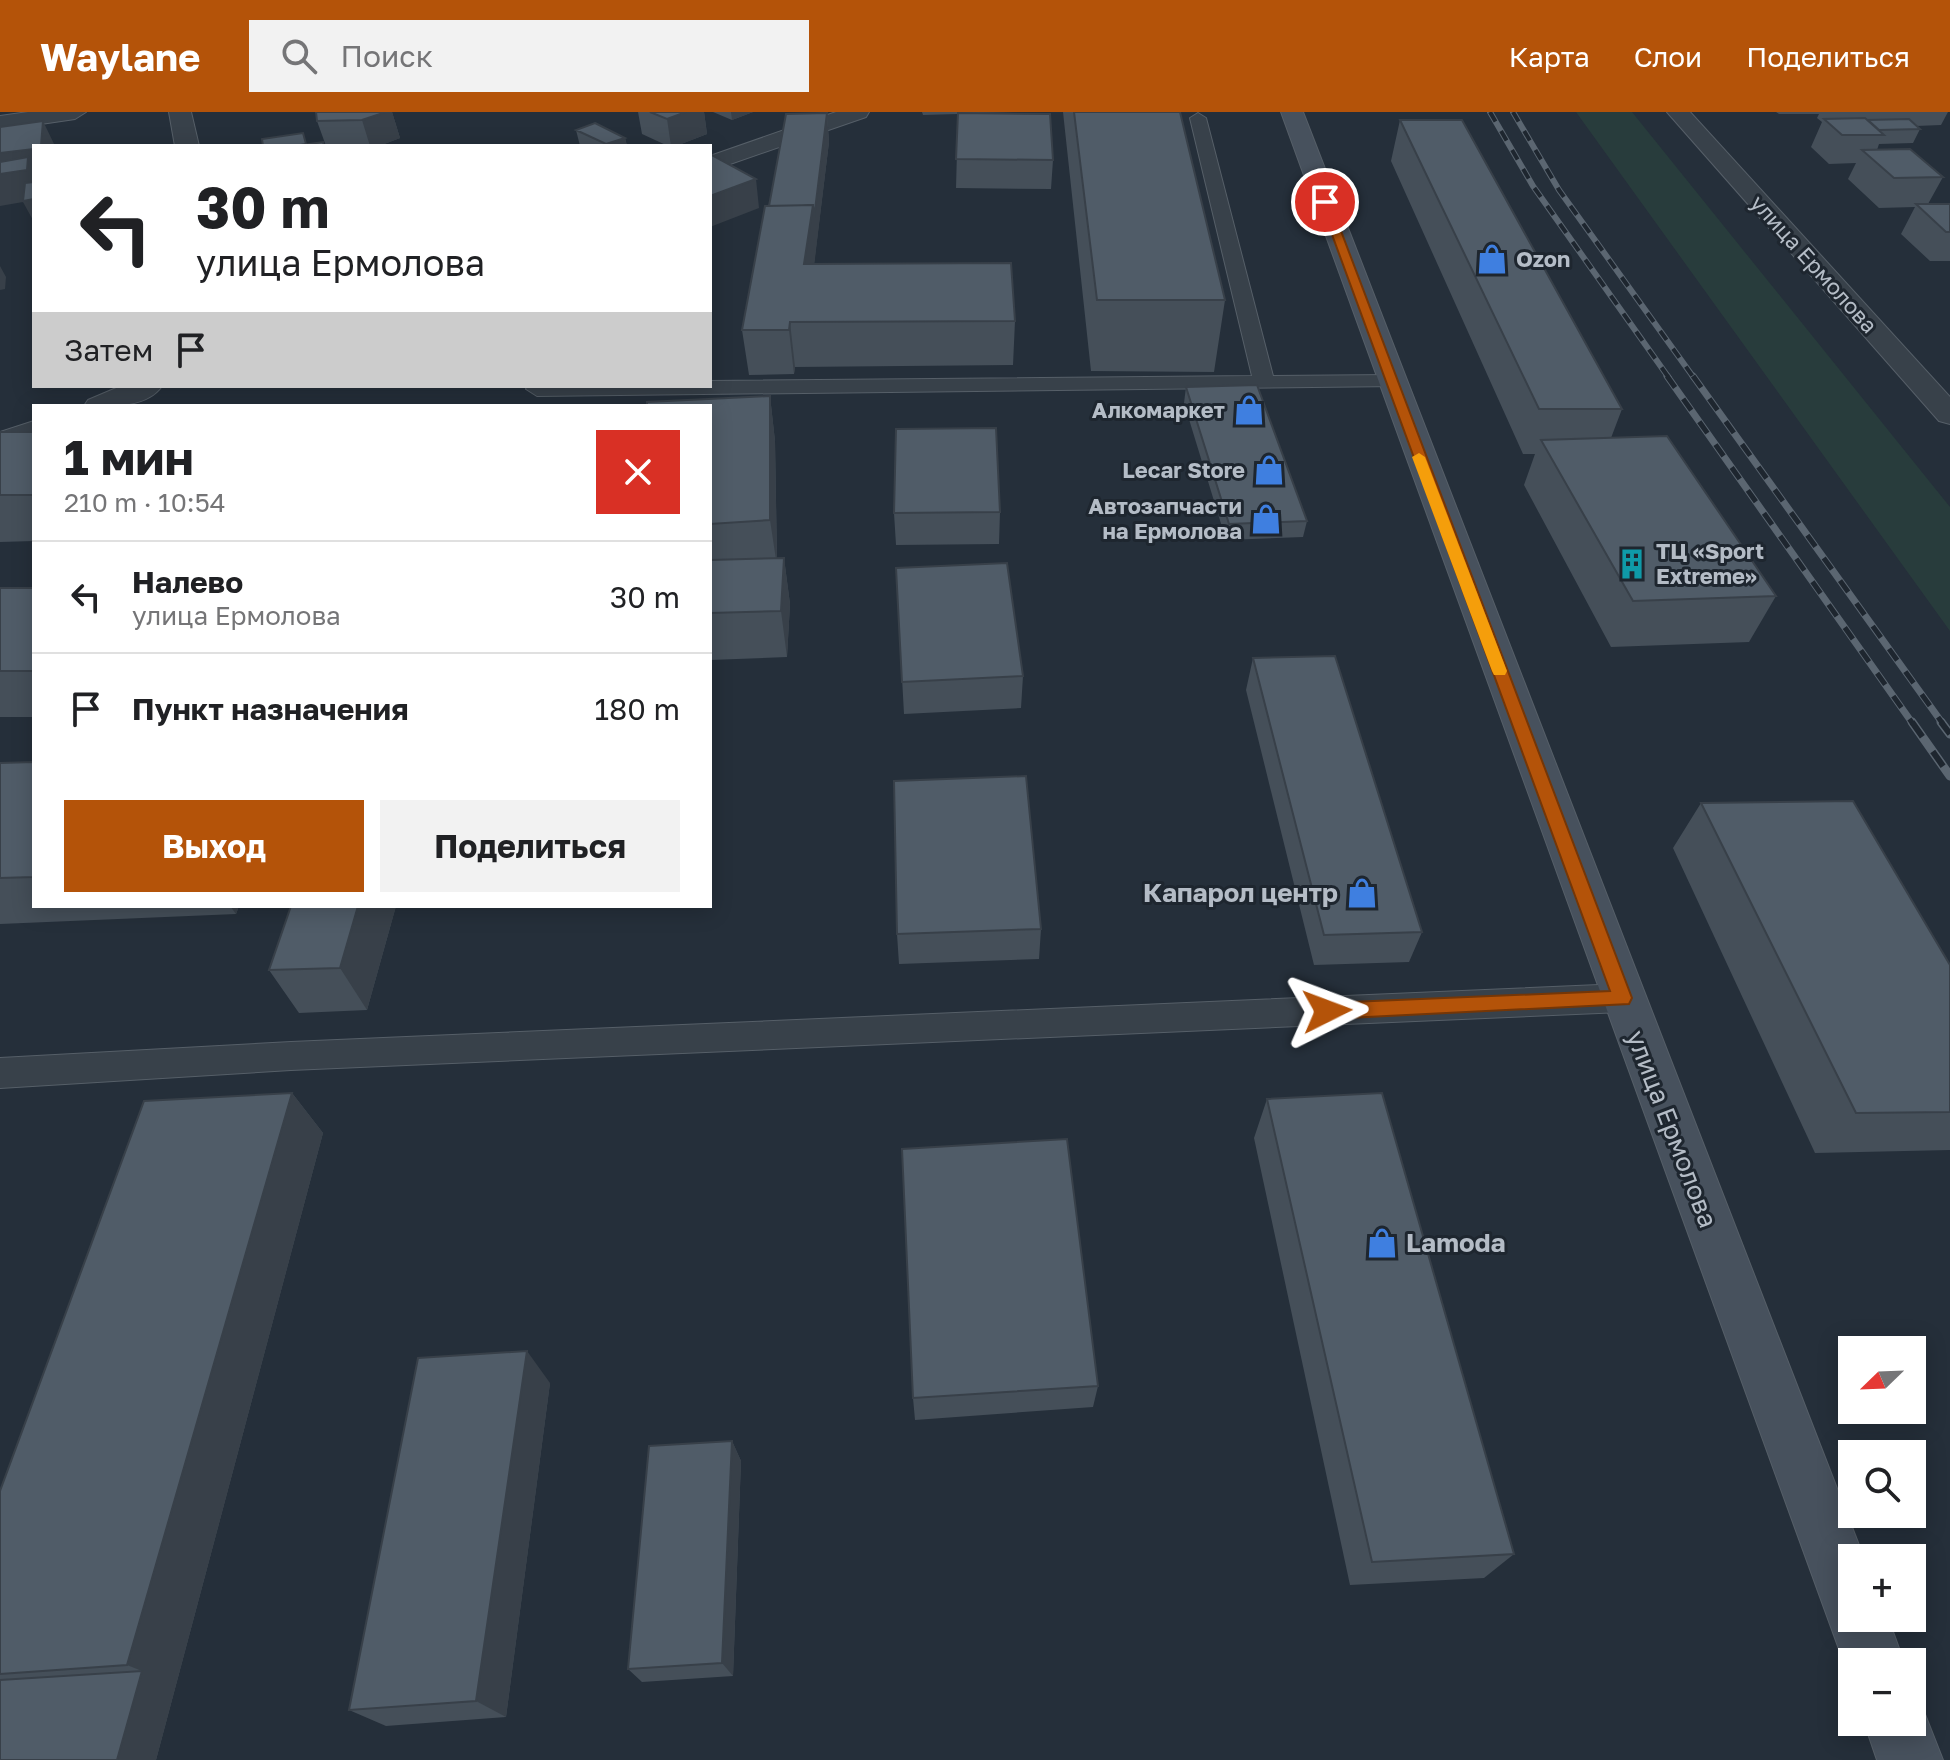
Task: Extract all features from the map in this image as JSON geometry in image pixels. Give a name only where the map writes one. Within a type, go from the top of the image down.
[{"type":"main road","name":"улица Ермолова","points":[[1292,112],[1838,1569]]},
{"type":"main road","points":[[1901,1736],[1910,1760]]},
{"type":"street","points":[[0,123],[75,112]]},
{"type":"street","points":[[180,112],[187,144]]},
{"type":"street","points":[[712,163],[858,112]]},
{"type":"street","name":"улица Ермолова","points":[[1678,112],[1950,415]]},
{"type":"street","points":[[104,404],[142,388]]},
{"type":"street","points":[[0,442],[32,431]]},
{"type":"lane","points":[[1198,118],[1264,382]]},
{"type":"lane","points":[[712,387],[1391,381]]},
{"type":"lane","points":[[537,389],[641,388]]},
{"type":"lane","points":[[0,1073],[307,1056],[1622,998]]},
{"type":"green space","points":[[1576,112],[1632,112],[1950,507],[1950,631]]},
{"type":"building","points":[[316,112],[386,112],[362,120],[317,121]]},
{"type":"building","points":[[650,112],[686,112],[667,119]]},
{"type":"building","points":[[1074,112],[1180,112],[1225,300],[1097,300]]},
{"type":"building","points":[[827,113],[814,218],[813,205],[769,206],[786,114]]},
{"type":"building","points":[[958,113],[1050,114],[1053,160],[956,159]]},
{"type":"building","points":[[1865,118],[1884,135],[1842,135],[1824,119]]},
{"type":"building","points":[[1909,119],[1920,129],[1879,130],[1868,120]]},
{"type":"building","points":[[1400,120],[1462,120],[1622,409],[1539,409]]},
{"type":"building","points":[[43,121],[41,144],[32,144],[32,149],[0,153],[0,127]]},
{"type":"building","points":[[595,123],[625,138],[606,144],[576,130]]},
{"type":"building","points":[[303,133],[306,144],[263,144],[262,139]]},
{"type":"building","points":[[1910,149],[1943,177],[1894,178],[1862,150]]},
{"type":"building","points":[[712,155],[756,179],[712,195]]},
{"type":"building","points":[[28,157],[27,170],[0,174],[0,162]]},
{"type":"building","points":[[32,182],[32,199],[23,201],[25,183]]},
{"type":"building","points":[[1916,204],[1950,204],[1950,232],[1946,232]]},
{"type":"building","points":[[813,205],[804,264],[1011,263],[1015,321],[790,322],[789,330],[742,330],[765,206]]},
{"type":"building","points":[[1257,385],[1307,521],[1229,524],[1186,387]]},
{"type":"building","points":[[770,396],[770,520],[712,524],[712,404],[647,402]]},
{"type":"building","points":[[996,428],[1000,512],[894,513],[896,429]]},
{"type":"building","points":[[0,432],[32,432],[32,495],[0,495]]},
{"type":"building","points":[[1667,436],[1776,596],[1633,601],[1541,440]]},
{"type":"building","points":[[784,558],[781,611],[712,613],[712,560]]},
{"type":"building","points":[[1007,563],[1023,676],[902,682],[896,568]]},
{"type":"building","points":[[0,588],[32,588],[32,671],[0,671]]},
{"type":"building","points":[[1335,656],[1422,932],[1324,935],[1253,658]]},
{"type":"building","points":[[32,762],[32,877],[0,878],[0,763]]},
{"type":"building","points":[[1026,776],[1041,929],[897,934],[894,781]]},
{"type":"building","points":[[1853,801],[1950,965],[1950,1112],[1856,1113],[1701,803]]},
{"type":"building","points":[[290,908],[357,908],[340,968],[269,970]]},
{"type":"building","points":[[292,1093],[127,1665],[0,1674],[0,1491],[144,1101]]},
{"type":"building","points":[[1382,1093],[1514,1554],[1372,1562],[1267,1099]]},
{"type":"building","points":[[1067,1139],[1098,1386],[913,1398],[902,1149]]},
{"type":"building","points":[[527,1351],[476,1701],[349,1710],[418,1358]]},
{"type":"building","points":[[732,1441],[722,1663],[628,1669],[649,1446]]},
{"type":"building","points":[[142,1671],[117,1760],[0,1760],[0,1680]]},
{"type":"railway","points":[[1490,112],[1533,186],[1669,378]]},
{"type":"railway","points":[[1513,112],[1559,190],[1694,378]]},
{"type":"railway","points":[[1667,376],[1913,724]]},
{"type":"railway","points":[[1693,376],[1943,724]]},
{"type":"railway","points":[[1912,722],[1950,776]]},
{"type":"railway","points":[[1941,722],[1950,734]]},
{"type":"slow traffic","points":[[1419,457],[1499,671]]},
{"type":"place","name":"Ozon","points":[[1492,259]]},
{"type":"place","name":"Алкомаркет","points":[[1249,410]]},
{"type":"place","name":"Lecar Store","points":[[1269,470]]},
{"type":"place","name":"Автозапчасти на Ермолова","points":[[1266,519]]},
{"type":"place","name":"ТЦ «Sport Extreme»","points":[[1632,564]]},
{"type":"place","name":"Капарол центр","points":[[1362,893]]},
{"type":"place","name":"Lamoda","points":[[1382,1243]]},
{"type":"route","points":[[1325,202],[1622,998],[1327,1011]]}]
